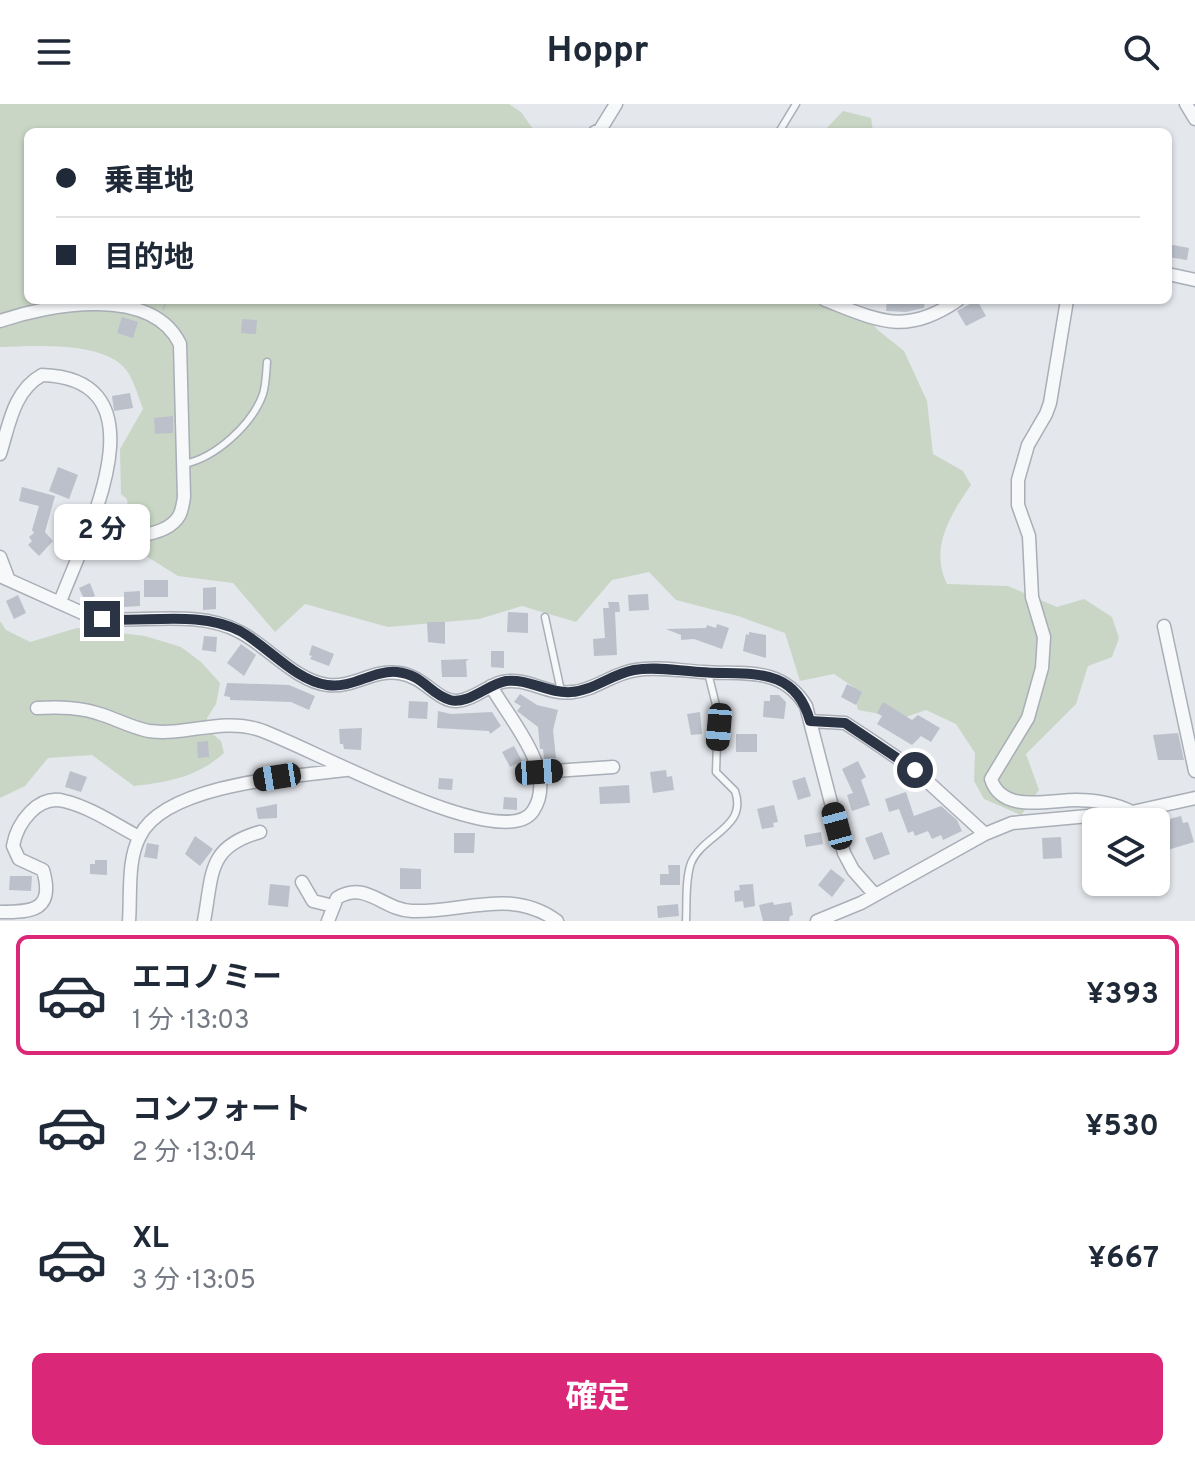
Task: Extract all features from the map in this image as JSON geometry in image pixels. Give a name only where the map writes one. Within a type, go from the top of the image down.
[{"type":"street","points":[[601,128],[616,104]]},
{"type":"street","points":[[1186,104],[1195,119]]},
{"type":"street","points":[[1172,275],[1195,280]]},
{"type":"street","points":[[0,321],[39,311],[92,304]]},
{"type":"street","points":[[89,535],[147,534],[172,524],[179,517],[184,497],[182,354],[177,337],[168,326],[121,305],[110,304]]},
{"type":"street","points":[[837,304],[891,322],[923,320],[951,304]]},
{"type":"street","points":[[1066,304],[1050,403],[1028,445],[1018,480],[1018,505],[1029,536],[1032,597],[1044,637],[1042,668],[1028,718],[991,779],[998,791],[1018,802],[1080,799],[1124,808]]},
{"type":"street","points":[[0,454],[15,404],[34,379],[42,375],[66,379],[102,399],[110,422],[109,454],[101,496],[89,535],[60,602]]},
{"type":"street","points":[[0,557],[4,577],[89,616],[218,624],[240,631],[276,658],[325,685],[360,682],[373,674],[400,673],[423,680],[436,693],[456,701],[491,686],[518,680],[561,692],[575,692],[615,674],[635,670],[750,672],[767,676],[787,685],[800,696],[810,721],[844,853],[853,870],[875,895]]},
{"type":"street","points":[[1164,626],[1195,771]]},
{"type":"street","points":[[37,708],[76,707],[150,731],[223,724],[255,728],[428,805],[517,821],[527,818],[533,811],[540,785],[539,772],[533,754],[491,686]]},
{"type":"street","points":[[810,721],[845,723],[915,770],[985,834]]},
{"type":"street","points":[[539,772],[613,767]]},
{"type":"street","points":[[129,921],[133,858],[139,837],[156,817],[198,795],[260,780],[346,770]]},
{"type":"street","points":[[1150,808],[1195,798]]},
{"type":"street","points":[[0,912],[34,911],[45,896],[43,870],[19,859],[13,846],[20,825],[30,812],[42,804],[63,800],[139,837]]},
{"type":"street","points":[[817,921],[847,910],[985,834],[1012,823],[1082,817]]},
{"type":"street","points":[[204,921],[218,858],[231,843],[260,832]]},
{"type":"street","points":[[302,882],[313,901],[333,906]]},
{"type":"street","points":[[328,921],[337,898],[354,891],[363,892],[401,910],[432,911],[517,903],[534,908],[557,921]]},
{"type":"lane","points":[[781,128],[796,104]]},
{"type":"lane","points":[[184,464],[203,459],[251,415],[262,398],[267,362]]},
{"type":"lane","points":[[545,617],[561,692]]},
{"type":"lane","points":[[686,921],[691,863],[703,845],[732,822],[737,808],[735,791],[720,778],[715,767],[718,713],[708,673]]},
{"type":"green space","points":[[0,104],[509,104],[521,112],[532,128],[24,128],[24,304],[854,304],[879,331],[904,351],[927,401],[933,454],[963,471],[971,485],[950,520],[941,545],[942,571],[947,584],[1008,586],[1057,607],[1084,599],[1112,617],[1119,638],[1112,657],[1088,666],[1076,704],[1026,754],[1039,790],[1021,815],[984,799],[974,781],[975,753],[956,724],[926,710],[903,718],[858,710],[852,686],[834,674],[800,681],[785,633],[738,616],[676,600],[649,572],[612,580],[576,622],[522,606],[479,619],[388,627],[305,604],[275,632],[233,583],[178,576],[133,548],[127,499],[121,494],[120,449],[143,409],[129,374],[119,363],[106,355],[70,347],[0,347]]},
{"type":"green space","points":[[843,111],[871,118],[872,128],[827,128]]},
{"type":"green space","points":[[0,621],[6,630],[30,642],[77,628],[145,636],[181,647],[201,662],[220,683],[216,704],[207,718],[208,730],[221,741],[224,753],[203,768],[182,777],[134,786],[92,755],[48,758],[25,786],[0,798]]},
{"type":"building","points":[[1172,245],[1189,248],[1187,260],[1172,258]]},
{"type":"building","points":[[887,304],[924,304],[924,308],[906,312],[886,311]]},
{"type":"building","points":[[970,304],[979,304],[986,316],[966,326],[957,311]]},
{"type":"building","points":[[122,317],[138,322],[133,338],[117,333]]},
{"type":"building","points":[[242,319],[257,320],[256,334],[241,333]]},
{"type":"building","points":[[130,393],[133,408],[114,411],[112,396]]},
{"type":"building","points":[[173,416],[173,433],[155,434],[154,418]]},
{"type":"building","points":[[58,467],[78,475],[69,499],[49,491]]},
{"type":"building","points":[[22,487],[55,496],[45,532],[53,541],[39,556],[28,545],[32,541],[29,537],[34,533],[32,530],[39,506],[19,501]]},
{"type":"building","points":[[132,507],[135,527],[113,528],[111,510]]},
{"type":"building","points":[[144,580],[168,580],[168,597],[144,597]]},
{"type":"building","points":[[90,583],[95,596],[85,601],[79,588]]},
{"type":"building","points":[[216,587],[216,609],[203,610],[203,588]]},
{"type":"building","points":[[140,591],[140,606],[124,607],[124,592]]},
{"type":"building","points":[[648,594],[649,610],[629,611],[628,595]]},
{"type":"building","points":[[18,595],[26,613],[14,619],[6,601]]},
{"type":"building","points":[[608,602],[619,602],[620,612],[615,612],[617,655],[594,656],[593,639],[605,638],[603,608],[609,608]]},
{"type":"building","points":[[508,612],[528,613],[528,633],[507,632]]},
{"type":"building","points":[[427,622],[445,622],[445,644],[428,642]]},
{"type":"building","points":[[717,624],[729,628],[722,649],[694,639],[681,640],[681,635],[666,629],[706,628],[707,625],[716,628]]},
{"type":"building","points":[[749,632],[766,635],[766,658],[743,651]]},
{"type":"building","points":[[204,636],[217,637],[216,652],[202,650]]},
{"type":"building","points":[[241,644],[256,655],[244,676],[227,663]]},
{"type":"building","points":[[312,645],[334,654],[329,666],[310,659]]},
{"type":"building","points":[[491,651],[504,651],[504,668],[491,667]]},
{"type":"building","points":[[469,659],[466,661],[467,677],[442,677],[441,660]]},
{"type":"building","points":[[227,683],[289,685],[315,696],[309,710],[291,702],[230,700],[230,697],[224,696]]},
{"type":"building","points":[[847,684],[862,692],[856,705],[841,697]]},
{"type":"building","points":[[520,694],[537,705],[558,710],[553,730],[556,758],[544,759],[538,727],[517,711],[521,706],[514,702]]},
{"type":"building","points":[[770,695],[779,695],[786,702],[784,719],[763,717],[764,701],[770,701]]},
{"type":"building","points":[[409,701],[428,702],[427,719],[408,718]]},
{"type":"building","points":[[883,702],[912,720],[918,715],[940,728],[931,742],[921,736],[912,745],[877,724],[882,716],[877,713]]},
{"type":"building","points":[[438,711],[451,714],[492,712],[501,726],[490,734],[489,731],[437,728]]},
{"type":"building","points":[[700,712],[702,734],[691,735],[687,714]]},
{"type":"building","points":[[362,728],[361,750],[344,749],[340,744],[339,729]]},
{"type":"building","points":[[1178,733],[1184,760],[1158,760],[1153,735]]},
{"type":"building","points":[[736,734],[757,734],[757,752],[736,752]]},
{"type":"building","points":[[208,741],[209,757],[198,758],[197,742]]},
{"type":"building","points":[[514,746],[522,761],[510,767],[502,752]]},
{"type":"building","points":[[858,761],[866,777],[861,780],[870,805],[852,811],[847,795],[853,793],[842,769]]},
{"type":"building","points":[[666,770],[667,777],[672,776],[674,790],[653,793],[650,772]]},
{"type":"building","points":[[70,771],[87,777],[81,792],[65,787]]},
{"type":"building","points":[[805,777],[811,796],[798,800],[792,781]]},
{"type":"building","points":[[439,778],[453,779],[452,790],[438,789]]},
{"type":"building","points":[[629,785],[630,803],[600,804],[599,787]]},
{"type":"building","points":[[906,792],[914,816],[941,806],[957,820],[962,831],[943,840],[941,835],[932,839],[928,831],[915,836],[913,831],[908,833],[899,809],[889,812],[885,799]]},
{"type":"building","points":[[504,797],[517,798],[517,810],[503,809]]},
{"type":"building","points":[[277,804],[277,818],[258,819],[256,808]]},
{"type":"building","points":[[774,805],[778,822],[773,823],[774,827],[762,829],[757,809]]},
{"type":"building","points":[[1181,816],[1183,823],[1188,822],[1194,842],[1170,849],[1170,819]]},
{"type":"building","points":[[821,832],[823,844],[806,847],[804,835]]},
{"type":"building","points":[[882,832],[890,854],[874,860],[865,838]]},
{"type":"building","points":[[454,833],[475,833],[474,853],[454,853]]},
{"type":"building","points":[[195,836],[213,849],[200,866],[185,854]]},
{"type":"building","points":[[1061,837],[1062,858],[1043,859],[1042,838]]},
{"type":"building","points":[[147,843],[159,845],[157,859],[144,857]]},
{"type":"building","points":[[95,860],[107,860],[107,875],[90,874],[90,864],[95,864]]},
{"type":"building","points":[[668,865],[680,865],[680,885],[660,885],[660,874],[669,874]]},
{"type":"building","points":[[400,868],[421,869],[421,889],[400,889]]},
{"type":"building","points":[[831,869],[845,880],[832,897],[818,885]]},
{"type":"building","points":[[10,876],[32,876],[31,891],[9,890]]},
{"type":"building","points":[[270,884],[290,886],[288,907],[268,905]]},
{"type":"building","points":[[753,884],[755,906],[744,908],[743,901],[735,902],[734,891],[740,890],[739,885]]},
{"type":"building","points":[[773,902],[774,905],[791,902],[793,915],[789,921],[763,921],[759,905]]},
{"type":"building","points":[[678,904],[679,916],[658,918],[657,906]]},
{"type":"route","points":[[102,619],[218,624],[240,631],[276,658],[325,685],[360,682],[373,674],[400,673],[423,680],[436,693],[456,701],[503,681],[518,680],[561,692],[575,692],[615,674],[635,670],[653,668],[723,674],[750,672],[787,685],[800,696],[810,721],[845,723],[915,770]]}]
